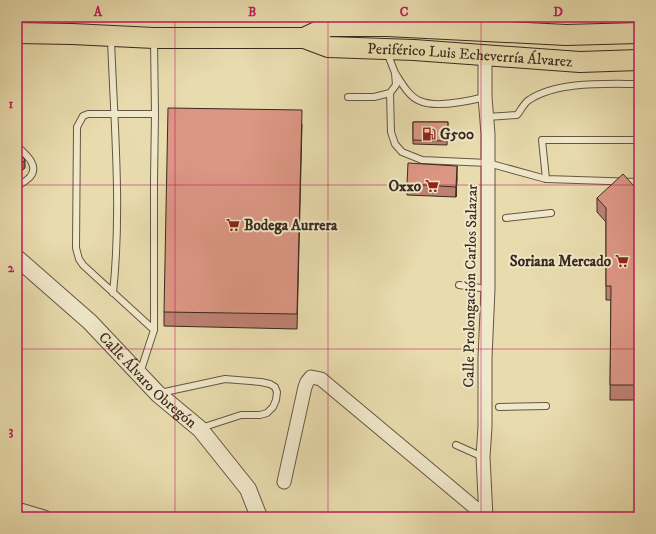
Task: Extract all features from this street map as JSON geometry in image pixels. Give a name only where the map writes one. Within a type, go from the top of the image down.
[{"type":"main road","name":"Periférico Luis Echeverría Álvarez","points":[[304,38],[329,26],[392,22],[435,28],[566,35],[639,33]]},
{"type":"main road","points":[[435,28],[459,52],[473,45],[482,43],[545,43],[566,35]]},
{"type":"main road","name":"Periférico Luis Echeverría Álvarez","points":[[17,33],[154,38],[304,38],[328,47],[459,52],[580,62],[639,60]]},
{"type":"street","points":[[386,49],[385,32],[392,22]]},
{"type":"street","name":"Calle Prolongación Carlos Salazar","points":[[485,54],[485,97],[488,134],[488,289],[483,457],[486,517]]},
{"type":"street","name":"Calle Álvaro Obregón","points":[[17,258],[90,322],[158,394],[200,429],[248,488],[259,517]]},
{"type":"street","points":[[284,482],[305,387],[311,377],[316,377],[321,379],[486,517]]},
{"type":"street","points":[[17,509],[44,517]]},
{"type":"lane","points":[[111,37],[117,195],[116,254],[113,293]]},
{"type":"lane","points":[[139,374],[154,330],[154,38]]},
{"type":"lane","points":[[386,49],[395,73],[406,90],[419,101],[432,103],[464,102],[485,97]]},
{"type":"lane","points":[[395,73],[396,85],[390,94],[391,132],[395,144],[402,152],[422,160],[488,163],[546,179],[639,182]]},
{"type":"lane","points":[[486,117],[517,115],[527,101],[544,92],[580,85],[639,84]]},
{"type":"lane","points":[[348,97],[374,97],[390,94]]},
{"type":"lane","points":[[154,330],[83,266],[76,248],[77,127],[83,116],[88,114],[155,114]]},
{"type":"lane","points":[[546,179],[542,140],[639,140]]},
{"type":"lane","points":[[17,146],[31,161],[34,168],[32,174],[26,181],[17,185]]},
{"type":"lane","points":[[506,218],[551,213]]},
{"type":"lane","points":[[459,285],[488,289]]},
{"type":"lane","points":[[158,394],[225,379],[261,382],[275,387],[277,392],[276,400],[273,406],[266,413],[260,415],[241,415],[200,429]]},
{"type":"lane","points":[[500,407],[546,406]]},
{"type":"lane","points":[[456,445],[483,457]]},
{"type":"building","name":"Bodega Aurrera","points":[[168,108],[302,110],[297,314],[164,312]]},
{"type":"building","points":[[413,122],[448,122],[447,141],[413,140]]},
{"type":"building","points":[[17,150],[25,160],[17,167]]},
{"type":"building","points":[[408,163],[457,166],[456,187],[407,184]]},
{"type":"building","name":"Soriana Mercado","points":[[623,174],[634,186],[639,186],[639,385],[610,385],[611,286],[606,286],[606,208],[597,198]]},
{"type":"place","name":"G500","points":[[429,134]]},
{"type":"place","name":"Oxxo","points":[[432,186]]},
{"type":"place","name":"Bodega Aurrera","points":[[233,225]]},
{"type":"place","name":"Soriana Mercado","points":[[622,261]]}]
